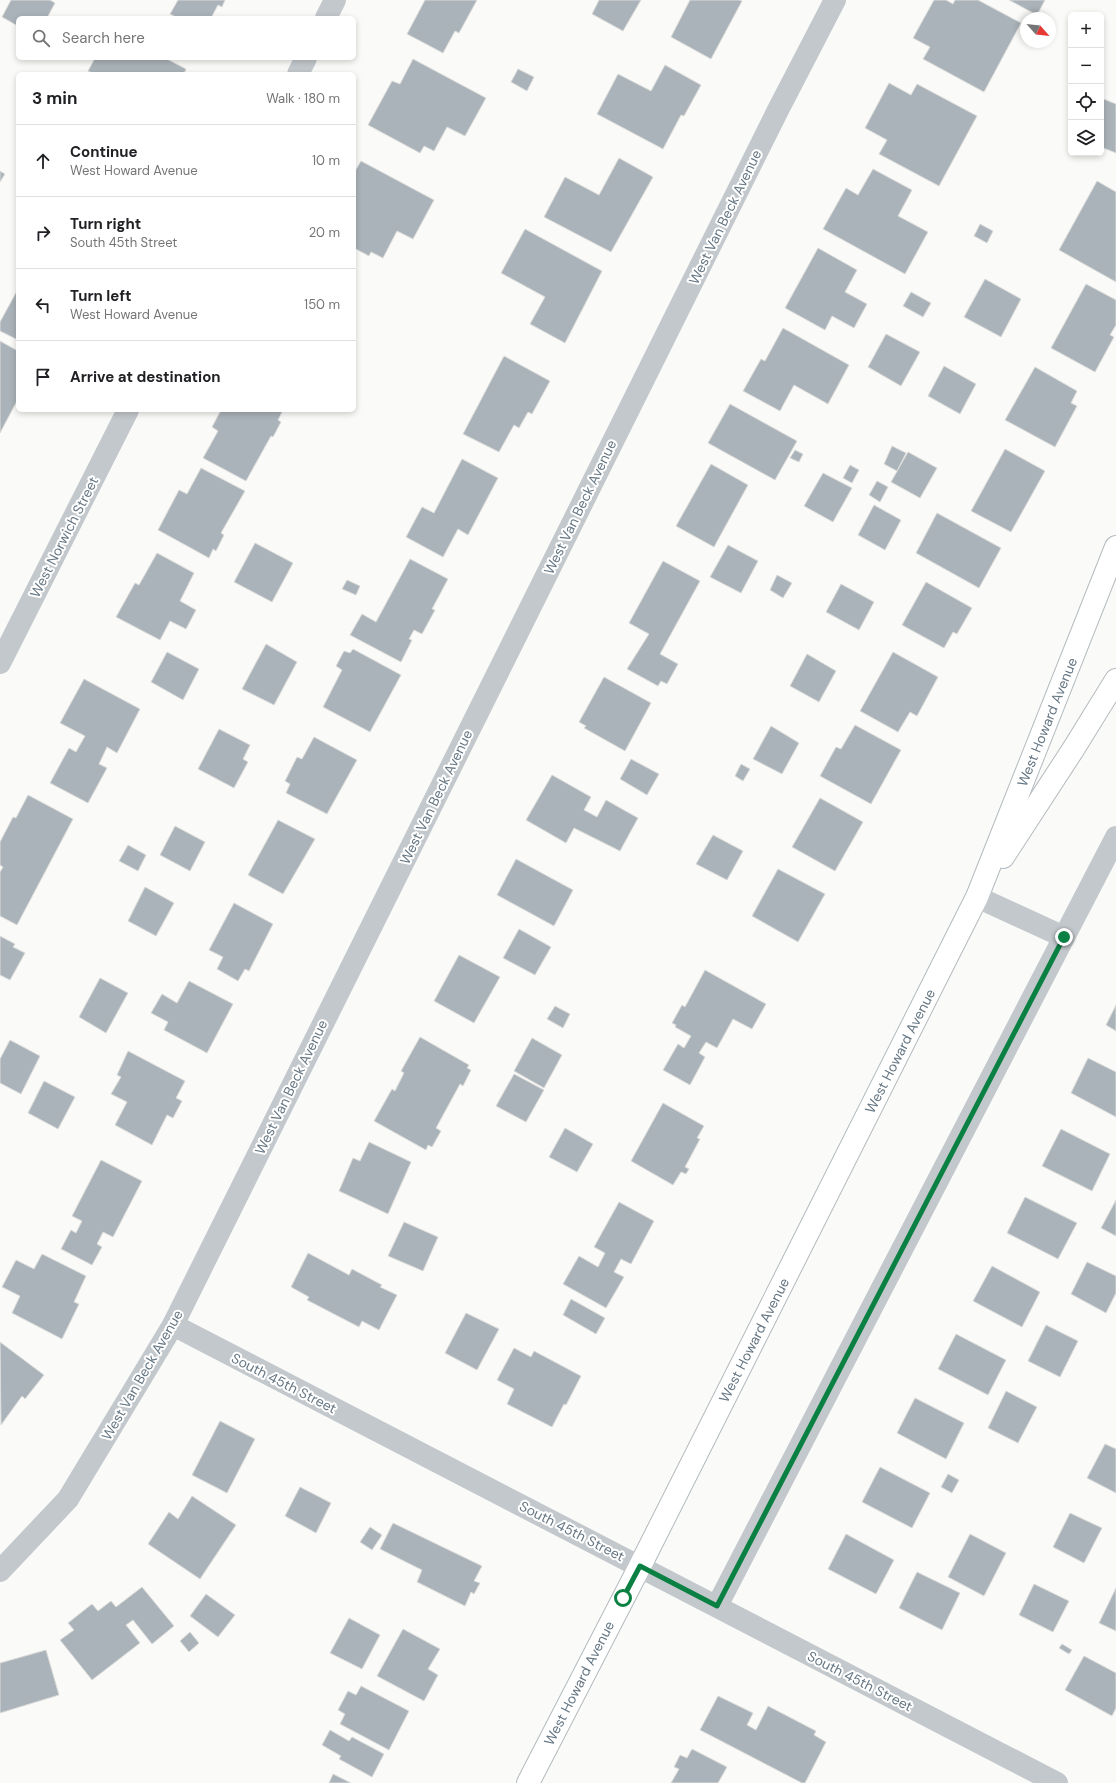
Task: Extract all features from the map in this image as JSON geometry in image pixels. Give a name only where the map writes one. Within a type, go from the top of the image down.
[{"type":"street","points":[[327,16],[335,0]]},
{"type":"street","name":"West Van Beck Avenue","points":[[0,1571],[68,1499],[173,1326],[778,110],[836,0]]},
{"type":"street","points":[[299,72],[305,60]]},
{"type":"street","name":"West Norwich Street","points":[[0,663],[127,412]]},
{"type":"street","name":"West Howard Avenue","points":[[528,1783],[640,1566],[978,897],[1116,547]]},
{"type":"street","name":"West Howard Avenue","points":[[978,897],[1116,680]]},
{"type":"street","points":[[717,1606],[1116,837]]},
{"type":"street","points":[[978,897],[1064,937]]},
{"type":"street","name":"South 45th Street","points":[[173,1326],[640,1566],[1057,1783]]},
{"type":"building","points":[[11,0],[50,0],[55,3],[48,16],[16,16],[16,25],[2,17]]},
{"type":"building","points":[[178,0],[225,0],[222,7],[218,5],[212,16],[174,16],[170,14]]},
{"type":"building","points":[[425,0],[477,0],[459,33],[455,31],[443,53],[407,34]]},
{"type":"building","points":[[599,0],[641,0],[623,31],[592,14]]},
{"type":"building","points":[[690,0],[742,1],[711,59],[671,37]]},
{"type":"building","points":[[934,0],[946,0],[953,4],[955,0],[978,0],[1020,22],[984,92],[923,59],[930,47],[913,38]]},
{"type":"building","points":[[1009,0],[1045,0],[1039,12],[1031,12]]},
{"type":"building","points":[[413,59],[486,98],[465,136],[447,127],[434,151],[424,146],[420,153],[368,125],[392,81],[400,84]]},
{"type":"building","points":[[94,60],[169,60],[186,69],[185,72],[88,71]]},
{"type":"building","points":[[665,65],[701,85],[684,116],[681,115],[663,149],[597,114],[618,74],[651,91]]},
{"type":"building","points":[[518,69],[534,77],[527,91],[511,82]]},
{"type":"building","points":[[889,83],[911,95],[917,84],[977,116],[939,186],[879,154],[887,140],[865,128]]},
{"type":"building","points":[[1104,99],[1116,104],[1116,153],[1104,148]]},
{"type":"building","points":[[619,158],[653,177],[611,252],[544,217],[565,177],[599,195]]},
{"type":"building","points":[[361,161],[434,200],[413,239],[397,231],[383,258],[371,252],[369,256],[356,249],[356,170]]},
{"type":"building","points":[[873,169],[912,190],[898,216],[928,232],[905,274],[823,229],[846,188],[858,195]]},
{"type":"building","points":[[0,171],[5,174],[0,182]]},
{"type":"building","points":[[1097,181],[1116,192],[1116,282],[1059,250]]},
{"type":"building","points":[[980,224],[993,231],[987,243],[974,236]]},
{"type":"building","points":[[525,229],[602,271],[565,343],[530,324],[545,297],[501,273]]},
{"type":"building","points":[[818,248],[857,270],[845,292],[867,304],[854,328],[832,316],[825,330],[785,308]]},
{"type":"building","points":[[985,279],[1021,299],[1001,337],[964,317]]},
{"type":"building","points":[[1086,284],[1116,300],[1116,325],[1110,335],[1114,337],[1095,372],[1051,348]]},
{"type":"building","points":[[911,292],[931,303],[923,317],[903,306]]},
{"type":"building","points":[[16,293],[16,339],[0,331],[0,322]]},
{"type":"building","points":[[783,328],[849,365],[828,404],[794,385],[780,411],[743,391],[761,359],[765,361]]},
{"type":"building","points":[[886,334],[920,352],[901,386],[868,367]]},
{"type":"building","points":[[0,341],[16,350],[16,403],[0,433]]},
{"type":"building","points":[[504,356],[550,381],[532,414],[528,412],[519,428],[514,425],[499,452],[463,434]]},
{"type":"building","points":[[944,366],[976,384],[960,414],[928,396]]},
{"type":"building","points":[[1035,367],[1077,391],[1071,403],[1077,406],[1055,447],[1005,420]]},
{"type":"building","points":[[730,404],[797,441],[775,480],[708,443]]},
{"type":"building","points":[[220,412],[282,412],[278,420],[281,422],[273,437],[271,436],[246,481],[203,458],[218,431],[212,427]]},
{"type":"building","points":[[892,446],[906,453],[897,471],[884,464]]},
{"type":"building","points":[[1005,449],[1045,471],[1011,532],[971,511]]},
{"type":"building","points":[[795,450],[803,454],[799,462],[790,458]]},
{"type":"building","points":[[908,452],[937,468],[920,498],[891,482]]},
{"type":"building","points":[[462,459],[498,478],[468,535],[458,529],[443,557],[406,537],[422,507],[434,513]]},
{"type":"building","points":[[711,464],[748,485],[714,547],[676,526]]},
{"type":"building","points":[[850,465],[859,470],[852,483],[843,478]]},
{"type":"building","points":[[201,468],[245,491],[221,533],[224,535],[216,551],[213,549],[209,558],[158,530],[179,490],[187,494]]},
{"type":"building","points":[[823,473],[852,488],[833,522],[804,506]]},
{"type":"building","points":[[877,481],[888,487],[880,502],[869,495]]},
{"type":"building","points":[[874,505],[901,520],[885,550],[858,535]]},
{"type":"building","points":[[937,513],[1001,548],[979,588],[916,553]]},
{"type":"building","points":[[255,543],[293,563],[272,602],[234,582]]},
{"type":"building","points":[[728,545],[758,561],[741,593],[710,577]]},
{"type":"building","points":[[157,553],[194,573],[180,601],[196,610],[186,629],[170,621],[160,640],[116,617],[135,583],[139,585]]},
{"type":"building","points":[[410,559],[448,579],[432,609],[435,610],[422,634],[414,630],[409,639],[412,640],[401,662],[350,635],[362,614],[376,622]]},
{"type":"building","points":[[663,561],[700,581],[660,654],[678,664],[667,684],[661,681],[658,686],[627,669],[649,634],[629,623]]},
{"type":"building","points":[[777,575],[792,583],[783,598],[770,590]]},
{"type":"building","points":[[347,580],[360,586],[356,595],[342,589]]},
{"type":"building","points":[[926,582],[972,608],[957,634],[953,632],[944,648],[902,625]]},
{"type":"building","points":[[841,584],[874,602],[859,630],[826,612]]},
{"type":"building","points":[[266,644],[297,662],[274,705],[242,689]]},
{"type":"building","points":[[353,649],[401,675],[370,732],[323,707],[342,670],[336,666],[344,651],[350,653]]},
{"type":"building","points":[[167,652],[199,669],[183,700],[151,682]]},
{"type":"building","points":[[893,652],[938,677],[917,716],[910,712],[898,732],[860,711]]},
{"type":"building","points":[[807,654],[836,671],[819,702],[790,686]]},
{"type":"building","points":[[604,677],[651,703],[625,751],[584,728],[586,726],[579,722]]},
{"type":"building","points":[[84,679],[140,709],[117,753],[107,747],[99,764],[107,768],[88,803],[50,783],[69,748],[76,752],[85,736],[60,723]]},
{"type":"building","points":[[855,725],[901,750],[871,804],[820,776],[836,747],[841,749]]},
{"type":"building","points":[[771,726],[799,743],[782,774],[753,759]]},
{"type":"building","points":[[219,729],[250,745],[243,759],[248,762],[234,788],[198,769]]},
{"type":"building","points":[[314,737],[357,760],[327,814],[286,793],[290,784],[285,781],[297,757],[302,759]]},
{"type":"building","points":[[631,759],[659,774],[647,795],[620,779]]},
{"type":"building","points":[[741,764],[750,769],[743,781],[735,776]]},
{"type":"building","points":[[552,775],[591,797],[584,810],[597,817],[606,800],[638,818],[620,851],[574,828],[566,843],[526,820]]},
{"type":"building","points":[[28,795],[73,819],[17,925],[0,916],[0,872],[3,867],[0,865],[0,842],[13,817],[16,818]]},
{"type":"building","points":[[820,798],[863,822],[835,871],[792,847]]},
{"type":"building","points":[[278,820],[315,839],[283,894],[248,875]]},
{"type":"building","points":[[175,826],[205,842],[190,871],[160,855]]},
{"type":"building","points":[[713,835],[743,851],[727,880],[696,864]]},
{"type":"building","points":[[128,845],[146,855],[138,871],[119,861]]},
{"type":"building","points":[[516,859],[573,890],[554,926],[497,895]]},
{"type":"building","points":[[778,869],[825,894],[798,942],[752,916]]},
{"type":"building","points":[[145,887],[174,903],[156,936],[128,921]]},
{"type":"building","points":[[234,903],[273,924],[249,971],[245,969],[238,981],[217,969],[223,957],[209,950]]},
{"type":"building","points":[[519,929],[551,947],[535,975],[503,958]]},
{"type":"building","points":[[0,936],[15,944],[13,947],[25,953],[10,980],[0,975]]},
{"type":"building","points":[[459,955],[500,977],[474,1023],[434,1001]]},
{"type":"building","points":[[705,970],[766,1004],[752,1029],[733,1019],[717,1048],[706,1042],[699,1053],[705,1057],[690,1085],[663,1070],[678,1044],[684,1048],[691,1036],[675,1027],[676,1025],[672,1023],[682,1005],[685,1007]]},
{"type":"building","points":[[100,978],[128,993],[106,1033],[79,1017]]},
{"type":"building","points":[[189,981],[233,1004],[207,1053],[164,1030],[168,1022],[151,1013],[162,994],[177,1003]]},
{"type":"building","points":[[1116,1005],[1116,1031],[1106,1025]]},
{"type":"building","points":[[555,1006],[570,1014],[563,1028],[547,1019]]},
{"type":"building","points":[[420,1037],[469,1065],[467,1068],[471,1070],[463,1086],[460,1084],[436,1128],[441,1131],[432,1147],[428,1145],[426,1150],[374,1121],[392,1089],[395,1091],[404,1073],[401,1071]]},
{"type":"building","points":[[532,1038],[562,1055],[544,1088],[514,1071]]},
{"type":"building","points":[[10,1040],[40,1056],[21,1094],[0,1083],[0,1059]]},
{"type":"building","points":[[128,1051],[185,1081],[176,1098],[182,1101],[173,1118],[167,1115],[152,1145],[115,1125],[127,1102],[111,1094],[121,1077],[117,1075]]},
{"type":"building","points":[[1088,1058],[1116,1072],[1116,1117],[1071,1093]]},
{"type":"building","points":[[514,1074],[544,1090],[526,1122],[496,1106]]},
{"type":"building","points":[[44,1081],[75,1097],[58,1129],[28,1113]]},
{"type":"building","points":[[663,1103],[704,1126],[697,1138],[700,1139],[685,1167],[689,1169],[686,1174],[681,1172],[673,1185],[631,1161]]},
{"type":"building","points":[[565,1128],[593,1144],[577,1172],[549,1157]]},
{"type":"building","points":[[1061,1129],[1110,1154],[1092,1191],[1042,1166]]},
{"type":"building","points":[[369,1142],[411,1162],[388,1214],[339,1191],[353,1158],[360,1161]]},
{"type":"building","points":[[101,1160],[142,1181],[113,1237],[103,1232],[97,1244],[102,1247],[92,1265],[61,1249],[71,1230],[76,1233],[82,1221],[72,1216]]},
{"type":"building","points":[[1025,1197],[1077,1223],[1058,1259],[1007,1233]]},
{"type":"building","points":[[1116,1200],[1116,1236],[1101,1228]]},
{"type":"building","points":[[619,1202],[654,1221],[631,1264],[621,1259],[614,1272],[624,1277],[606,1308],[563,1284],[579,1256],[598,1267],[605,1253],[594,1247]]},
{"type":"building","points":[[404,1222],[438,1237],[423,1271],[388,1256]]},
{"type":"building","points":[[308,1253],[349,1275],[352,1269],[382,1285],[380,1287],[397,1295],[379,1330],[362,1321],[359,1327],[307,1300],[309,1297],[291,1287]]},
{"type":"building","points":[[42,1254],[86,1276],[74,1302],[79,1304],[62,1339],[12,1313],[20,1296],[2,1287],[16,1260],[34,1269]]},
{"type":"building","points":[[1087,1262],[1116,1276],[1116,1293],[1106,1313],[1071,1294]]},
{"type":"building","points":[[992,1266],[1040,1292],[1022,1327],[973,1301]]},
{"type":"building","points":[[571,1299],[605,1318],[596,1334],[563,1315]]},
{"type":"building","points":[[466,1313],[499,1329],[477,1370],[445,1353]]},
{"type":"building","points":[[1046,1325],[1078,1341],[1060,1377],[1028,1361]]},
{"type":"building","points":[[956,1334],[1006,1360],[988,1395],[938,1369]]},
{"type":"building","points":[[0,1342],[44,1375],[25,1399],[22,1396],[1,1425]]},
{"type":"building","points":[[514,1348],[531,1357],[534,1351],[581,1376],[566,1405],[564,1404],[552,1427],[507,1404],[514,1389],[497,1380]]},
{"type":"building","points":[[1006,1391],[1037,1407],[1018,1443],[988,1428]]},
{"type":"building","points":[[915,1398],[964,1423],[946,1459],[897,1433]]},
{"type":"building","points":[[220,1421],[255,1439],[227,1493],[192,1475]]},
{"type":"building","points":[[1105,1444],[1116,1449],[1116,1493],[1087,1478]]},
{"type":"building","points":[[880,1467],[930,1493],[912,1528],[862,1502]]},
{"type":"building","points":[[948,1474],[959,1480],[952,1493],[941,1487]]},
{"type":"building","points":[[300,1487],[331,1503],[316,1533],[285,1516]]},
{"type":"building","points":[[192,1496],[236,1525],[200,1579],[148,1544],[169,1512],[178,1519]]},
{"type":"building","points":[[1070,1513],[1102,1528],[1084,1563],[1053,1547]]},
{"type":"building","points":[[393,1523],[482,1566],[474,1581],[480,1583],[474,1594],[471,1592],[465,1606],[417,1582],[422,1570],[380,1549]]},
{"type":"building","points":[[370,1527],[382,1535],[372,1550],[360,1542]]},
{"type":"building","points":[[846,1534],[894,1560],[876,1594],[828,1569]]},
{"type":"building","points":[[970,1534],[1006,1553],[984,1596],[948,1577]]},
{"type":"building","points":[[917,1572],[960,1593],[942,1630],[899,1608]]},
{"type":"building","points":[[1034,1584],[1069,1601],[1053,1632],[1019,1615]]},
{"type":"building","points":[[142,1587],[174,1626],[152,1644],[133,1620],[126,1625],[140,1643],[92,1680],[60,1640],[74,1630],[68,1623],[92,1604],[98,1611],[111,1601],[116,1607]]},
{"type":"building","points":[[1116,1588],[1116,1631],[1099,1623]]},
{"type":"building","points":[[206,1594],[235,1615],[218,1637],[190,1616]]},
{"type":"building","points":[[349,1618],[380,1635],[362,1669],[330,1653]]},
{"type":"building","points":[[403,1629],[440,1649],[428,1669],[438,1675],[424,1701],[377,1676]]},
{"type":"building","points":[[190,1632],[199,1643],[189,1652],[180,1641]]},
{"type":"building","points":[[1062,1644],[1072,1650],[1069,1654],[1059,1648]]},
{"type":"building","points":[[46,1650],[59,1695],[0,1713],[0,1663]]},
{"type":"building","points":[[1084,1656],[1116,1673],[1116,1708],[1112,1716],[1065,1690]]},
{"type":"building","points":[[361,1686],[409,1711],[389,1750],[340,1724],[345,1714],[338,1710],[348,1691],[356,1695]]},
{"type":"building","points":[[718,1696],[753,1713],[747,1725],[756,1730],[768,1706],[816,1731],[814,1735],[826,1742],[805,1783],[802,1783],[700,1730]]},
{"type":"building","points":[[330,1730],[349,1741],[352,1737],[384,1754],[372,1777],[339,1759],[341,1756],[322,1745]]},
{"type":"building","points":[[692,1749],[727,1767],[718,1783],[671,1783],[679,1769],[674,1767],[680,1755],[687,1758]]},
{"type":"building","points":[[333,1774],[351,1783],[329,1783]]},
{"type":"route","points":[[623,1598],[640,1566],[717,1606],[1064,937]]}]
